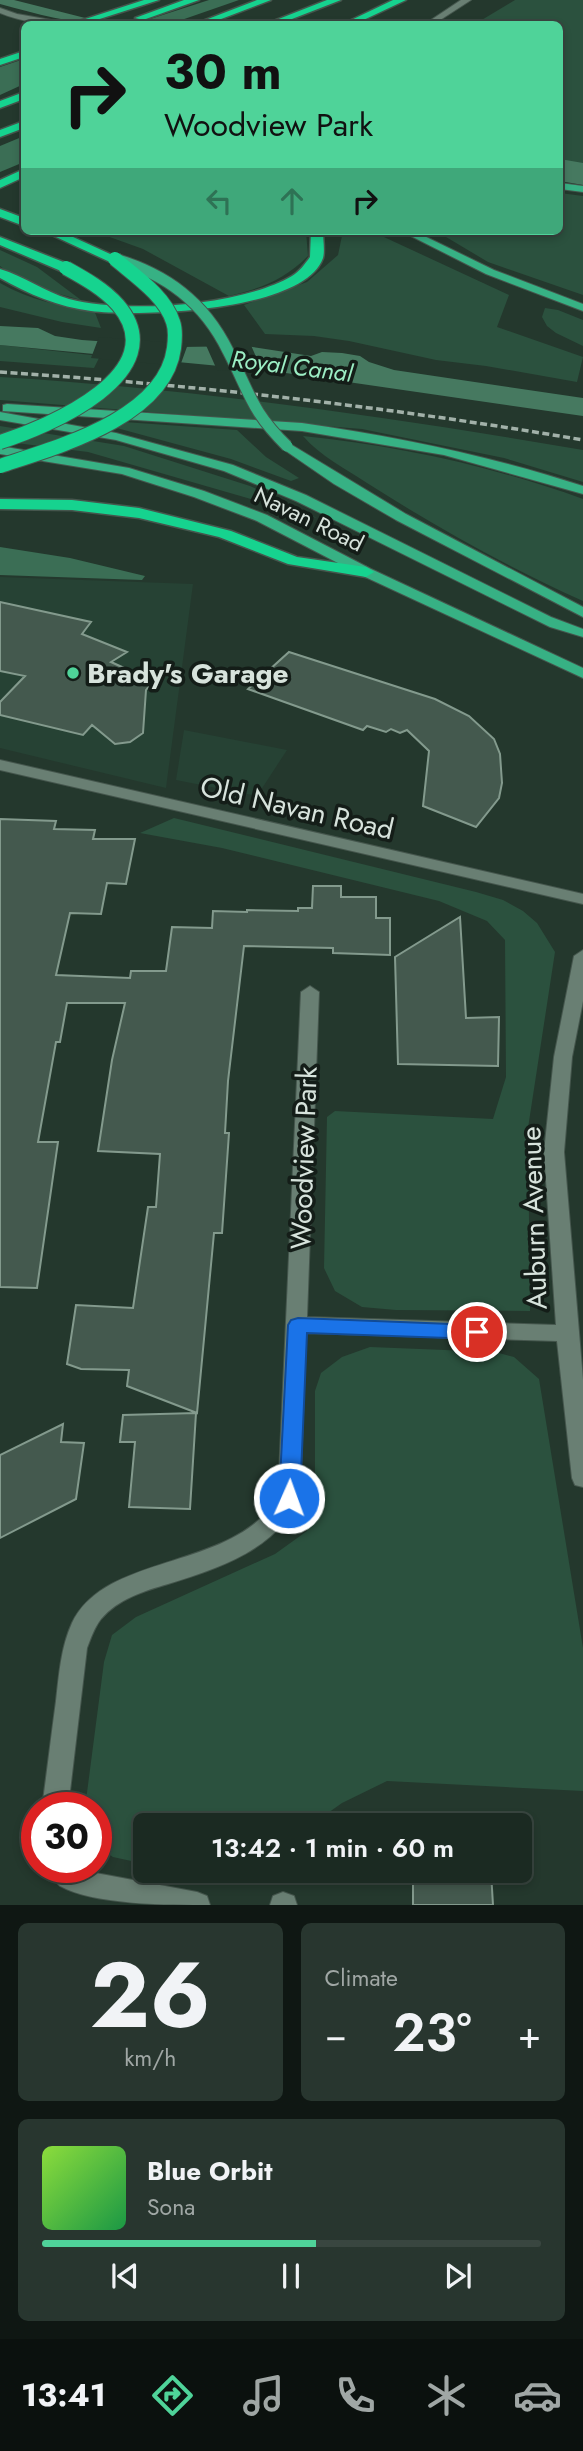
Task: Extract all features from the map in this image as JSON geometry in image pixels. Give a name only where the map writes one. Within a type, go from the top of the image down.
[{"type":"highway","points":[[85,21],[155,0]]},
{"type":"highway","points":[[129,21],[194,0]]},
{"type":"highway","points":[[208,21],[266,0]]},
{"type":"highway","points":[[279,21],[336,0]]},
{"type":"highway","points":[[355,21],[401,0]]},
{"type":"highway","points":[[372,21],[414,0]]},
{"type":"highway","points":[[0,62],[21,55]]},
{"type":"highway","points":[[0,105],[21,96]]},
{"type":"highway","points":[[0,134],[21,125]]},
{"type":"highway","points":[[0,184],[21,175]]},
{"type":"highway","points":[[0,213],[21,221]]},
{"type":"highway","points":[[0,466],[71,442],[110,423],[143,402],[170,371],[176,349],[173,320],[153,291],[116,259],[59,235]]},
{"type":"highway","points":[[0,273],[29,290],[90,307],[131,310],[201,307],[268,292],[300,277],[316,261],[321,243],[318,235]]},
{"type":"highway","points":[[0,241],[66,268],[94,284],[114,301],[130,326],[134,341],[125,366],[106,387],[71,413],[18,438],[0,442]]},
{"type":"highway","points":[[0,504],[72,505],[139,513],[225,534],[294,561],[366,572]]},
{"type":"main road","points":[[563,186],[583,189]]},
{"type":"main road","points":[[415,235],[490,272],[583,308]]},
{"type":"main road","points":[[116,259],[146,267],[159,274],[205,313],[227,347],[255,410],[288,446],[319,468],[401,517],[583,613]]},
{"type":"main road","points":[[0,408],[30,408],[334,432],[456,453],[516,468],[583,490]]},
{"type":"main road","name":"Navan Road","points":[[0,416],[120,437],[206,460],[251,476],[583,634]]},
{"type":"main road","name":"Navan Road","points":[[0,450],[124,471],[199,494],[262,518],[366,572],[583,674]]},
{"type":"street","points":[[434,21],[467,0]]},
{"type":"street","points":[[0,10],[15,16],[49,21]]},
{"type":"street","name":"Old Navan Road","points":[[0,765],[583,899]]},
{"type":"street","name":"Auburn Avenue","points":[[583,956],[563,1057],[554,1152],[567,1333],[583,1478]]},
{"type":"street","name":"Woodview Park","points":[[57,1792],[75,1648],[79,1631],[86,1619],[112,1594],[200,1564],[252,1538],[273,1522],[289,1498],[310,992]]},
{"type":"street","points":[[298,1325],[567,1333]]},
{"type":"street","points":[[85,1883],[198,1905]]},
{"type":"shaded area","points":[[209,0],[239,0],[179,21],[144,21]]},
{"type":"shaded area","points":[[515,0],[583,0],[583,180],[563,178],[563,21],[480,21]]},
{"type":"shaded area","points":[[21,60],[21,85],[0,95],[0,67]]},
{"type":"shaded area","points":[[21,137],[21,163],[0,172],[0,146]]},
{"type":"shaded area","points":[[563,193],[583,196],[583,295],[488,262],[443,235],[563,235]]},
{"type":"shaded area","points":[[104,235],[306,235],[308,256],[272,282],[229,296],[143,249]]},
{"type":"shaded area","points":[[342,235],[380,235],[509,295],[497,327],[583,357],[577,382],[436,360],[349,341],[265,334],[244,305],[307,282],[338,255]]},
{"type":"shaded area","points":[[0,250],[37,267],[81,300],[41,289],[5,270],[0,266]]},
{"type":"shaded area","points":[[0,283],[46,302],[94,310],[101,328],[0,307]]},
{"type":"shaded area","points":[[545,308],[583,320],[583,346],[547,326],[542,317]]},
{"type":"shaded area","points":[[0,345],[100,356],[94,368],[0,361]]},
{"type":"shaded area","points":[[0,377],[147,389],[293,406],[583,450],[583,482],[504,458],[362,429],[0,400]]},
{"type":"shaded area","points":[[124,422],[237,430],[266,457],[299,478],[291,481],[231,459],[113,427]]},
{"type":"shaded area","points":[[0,426],[124,446],[250,486],[317,518],[88,452],[0,441]]},
{"type":"shaded area","points":[[303,436],[374,445],[445,459],[583,499],[583,601],[500,561],[419,515],[334,462]]},
{"type":"shaded area","points":[[0,547],[70,558],[145,576],[142,580],[0,575]]},
{"type":"shaded area","points":[[0,577],[193,584],[166,788],[0,748]]},
{"type":"shaded area","points":[[184,730],[287,750],[257,796],[176,780]]},
{"type":"shaded area","points":[[174,818],[476,892],[503,900],[537,923],[555,952],[528,1128],[530,1311],[396,1310],[362,1307],[335,1291],[324,1268],[327,1117],[335,1111],[493,1119],[506,1077],[505,940],[487,921],[439,901],[222,848],[140,833]]},
{"type":"shaded area","points":[[370,1347],[495,1352],[514,1357],[539,1379],[583,1648],[583,1791],[387,1781],[328,1813],[133,1813],[133,1861],[113,1857],[112,1792],[87,1792],[104,1662],[112,1635],[136,1617],[275,1554],[307,1531],[315,1498],[315,1391],[321,1373],[342,1357]]},
{"type":"water","points":[[0,0],[14,0],[97,21],[54,18],[0,4]]},
{"type":"water","name":"Royal Canal","points":[[0,326],[38,328],[55,336],[82,340],[181,347],[246,346],[311,356],[322,352],[342,353],[360,356],[369,362],[394,370],[583,398],[583,416],[272,371],[0,345]]},
{"type":"pier","points":[[99,337],[188,344],[180,366],[91,358]]},
{"type":"pier","points":[[205,343],[250,343],[263,373],[217,370]]},
{"type":"building","name":"Brady's Garage","points":[[0,602],[91,622],[82,634],[127,652],[111,662],[153,681],[146,690],[143,733],[130,742],[115,744],[92,725],[83,735],[0,715],[0,702],[25,676],[0,671]]},
{"type":"building","points":[[289,652],[435,699],[469,716],[494,739],[500,754],[502,783],[499,798],[476,827],[423,806],[429,751],[407,730],[400,733],[391,729],[386,732],[367,726],[363,730],[248,689]]},
{"type":"building","points":[[0,819],[56,821],[54,829],[95,830],[93,839],[135,839],[126,884],[107,883],[101,914],[70,913],[56,975],[130,978],[131,971],[166,971],[172,927],[212,928],[213,911],[298,911],[298,908],[312,908],[313,886],[341,886],[341,897],[376,897],[376,918],[390,918],[390,955],[333,953],[333,948],[244,946],[228,1081],[225,1133],[229,1133],[222,1233],[214,1233],[197,1413],[127,1386],[129,1370],[81,1369],[67,1364],[76,1305],[133,1308],[148,1207],[156,1207],[160,1154],[98,1151],[112,1060],[125,1003],[67,1003],[60,1042],[56,1042],[38,1142],[58,1142],[37,1288],[0,1287]]},
{"type":"building","points":[[460,917],[466,1018],[499,1017],[498,1066],[398,1064],[395,957]]},
{"type":"building","points":[[196,1413],[190,1509],[129,1507],[135,1442],[120,1442],[123,1415]]},
{"type":"building","points":[[63,1424],[61,1442],[84,1443],[76,1499],[0,1538],[0,1455]]},
{"type":"building","points":[[413,1883],[492,1883],[493,1905],[413,1905]]},
{"type":"waterway","points":[[563,171],[583,174]]},
{"type":"railway","points":[[0,372],[293,398],[583,440]]},
{"type":"place","name":"Brady's Garage","points":[[73,673]]},
{"type":"route","points":[[289,1498],[291,1412],[298,1325],[477,1332]]}]
